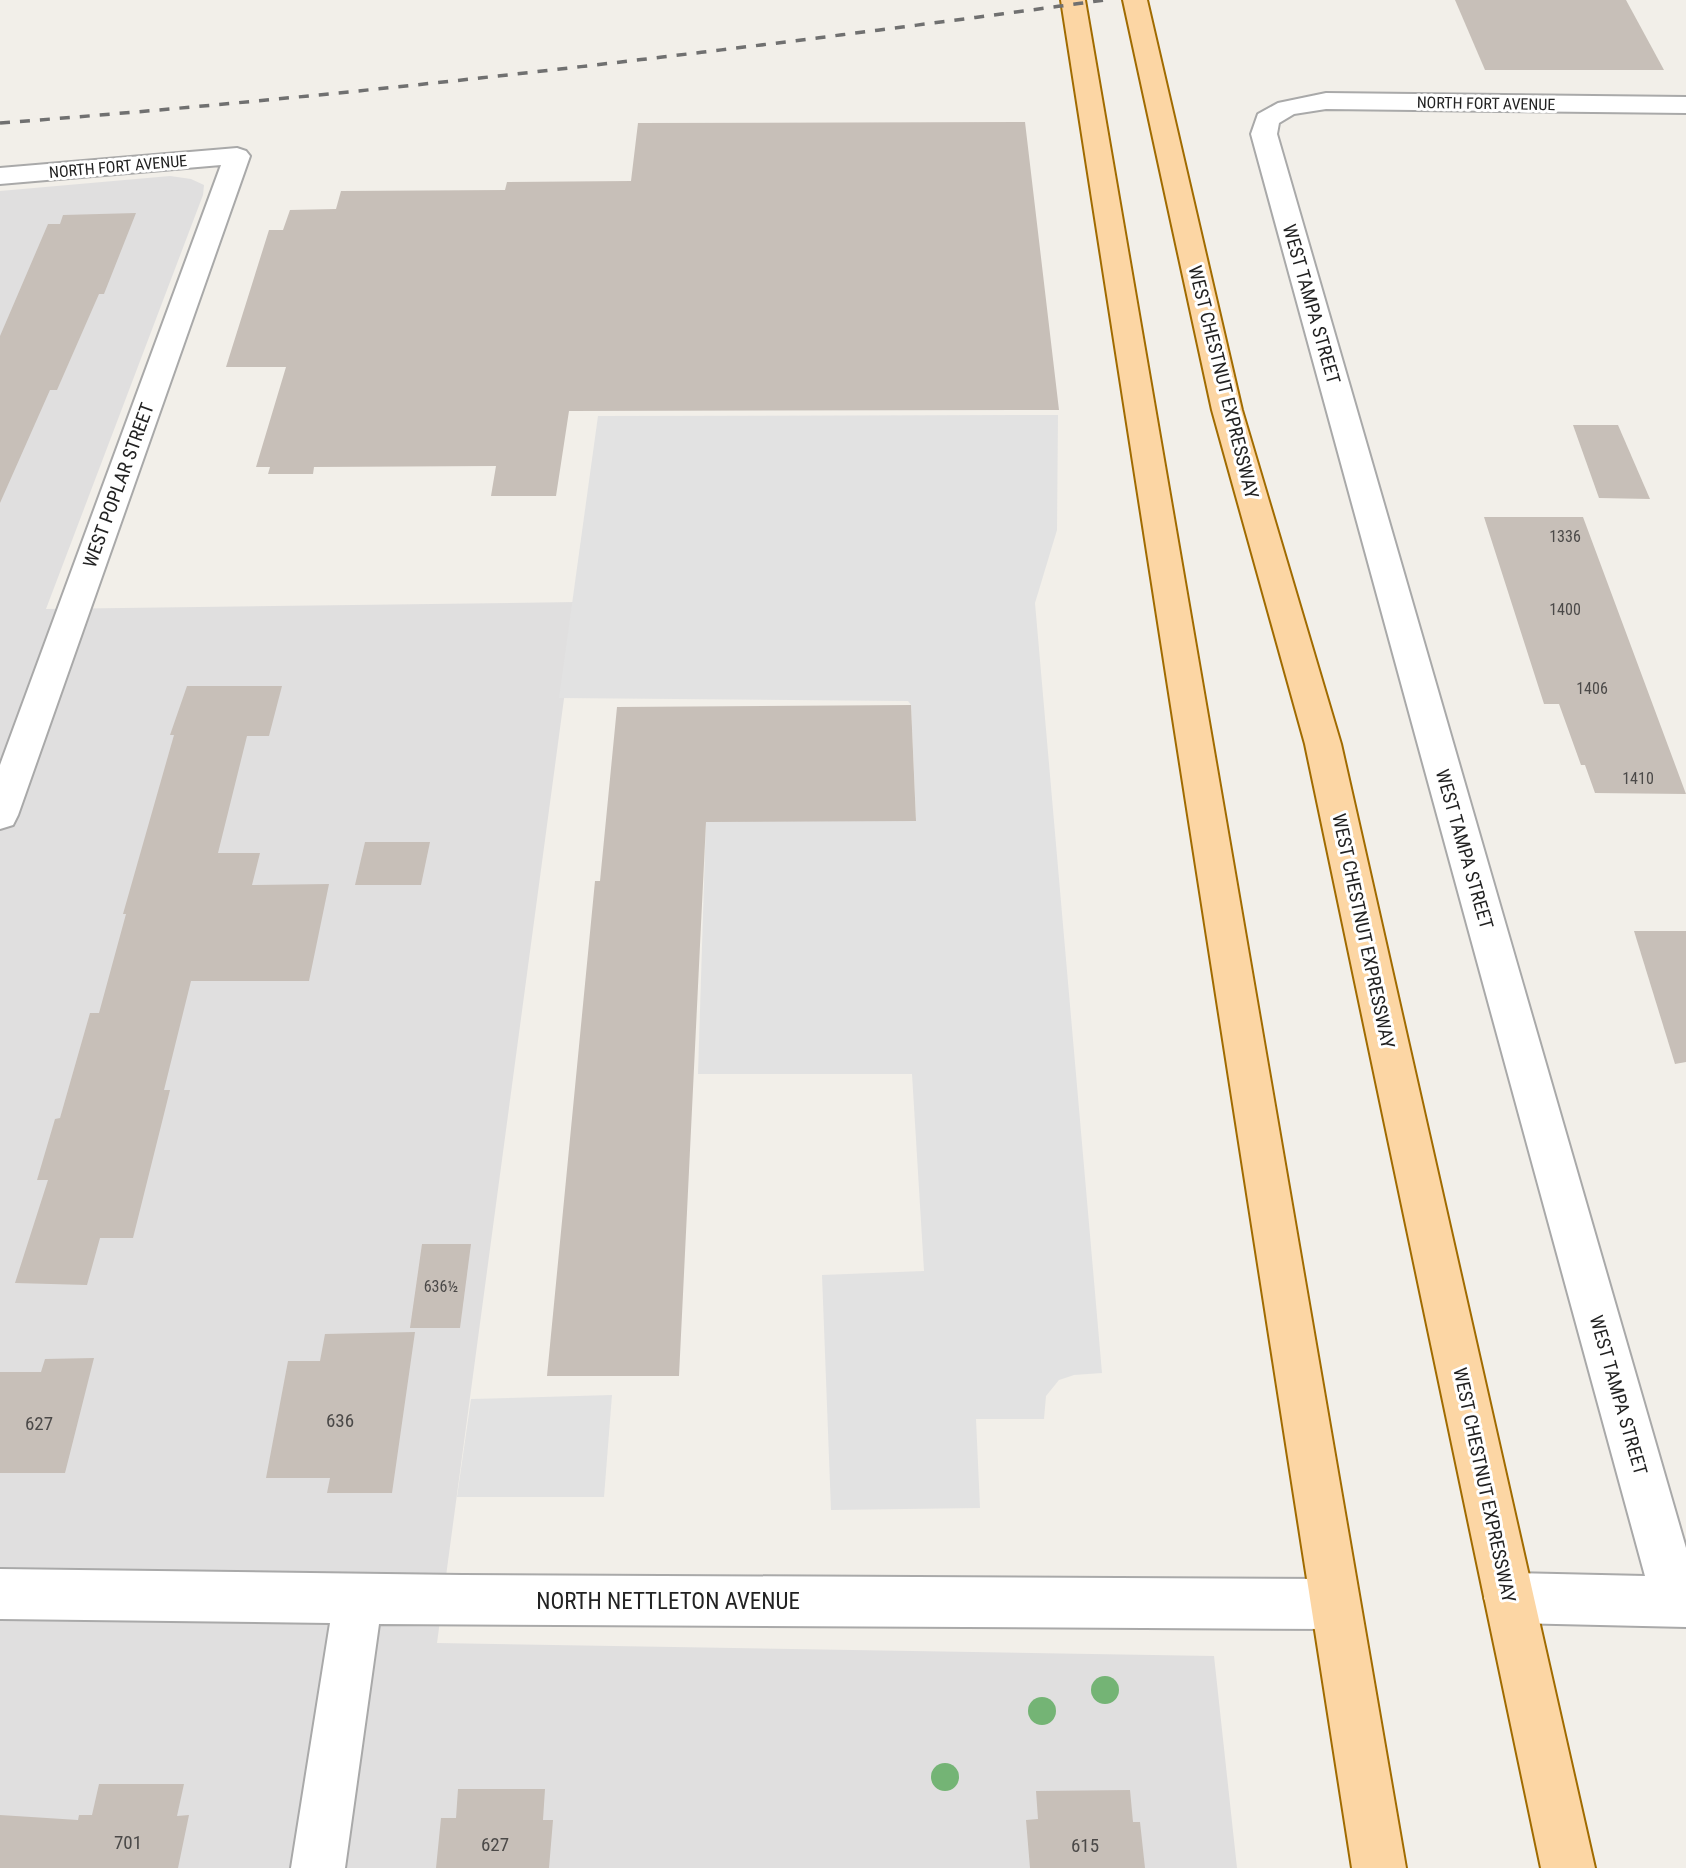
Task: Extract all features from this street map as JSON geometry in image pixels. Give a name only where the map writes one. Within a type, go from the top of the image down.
[{"type":"main road","points":[[1073,0],[1379,1868]]},
{"type":"main road","name":"WEST CHESTNUT EXPRESSWAY","points":[[1135,0],[1227,411],[1323,744],[1568,1868]]},
{"type":"street","name":"NORTH FORT AVENUE","points":[[1287,108],[1326,101],[1686,105]]},
{"type":"street","name":"WEST TAMPA STREET","points":[[1287,108],[1267,119],[1264,134],[1681,1602]]},
{"type":"street","name":"NORTH FORT AVENUE","points":[[0,176],[237,156]]},
{"type":"street","name":"WEST POPLAR STREET","points":[[0,815],[237,156]]},
{"type":"street","name":"NORTH NETTLETON AVENUE","points":[[0,1594],[358,1599],[1335,1604]]},
{"type":"street","points":[[1509,1598],[1681,1602]]},
{"type":"street","points":[[318,1868],[358,1599]]},
{"type":"shaded area","points":[[170,176],[191,179],[204,185],[203,195],[46,609],[577,602],[437,1643],[1214,1656],[1237,1868],[0,1868],[0,191]]},
{"type":"shaded area","points":[[1058,415],[1057,530],[1035,603],[1102,1373],[1074,1375],[1059,1380],[1046,1396],[1044,1419],[976,1419],[980,1508],[831,1510],[822,1275],[924,1271],[912,1074],[698,1074],[706,819],[916,818],[911,705],[908,701],[559,698],[598,416]]},
{"type":"shaded area","points":[[612,1395],[604,1497],[457,1497],[471,1399]]},
{"type":"building","points":[[1455,0],[1626,0],[1664,70],[1485,70]]},
{"type":"building","points":[[1025,122],[1059,410],[569,411],[556,496],[491,496],[496,466],[314,467],[313,474],[268,474],[270,467],[256,467],[286,367],[226,367],[269,230],[283,230],[290,210],[336,209],[341,191],[505,190],[507,182],[631,181],[638,123]]},
{"type":"building","points":[[136,213],[104,294],[99,294],[57,390],[50,390],[0,503],[0,336],[48,224],[60,224],[63,215]]},
{"type":"building","points":[[1573,425],[1618,425],[1650,499],[1599,498]]},
{"type":"building","points":[[1484,517],[1583,517],[1686,794],[1595,793],[1585,765],[1581,765],[1559,704],[1544,704]]},
{"type":"building","points":[[187,686],[282,686],[269,736],[247,736],[218,853],[260,853],[252,885],[329,884],[309,981],[191,981],[164,1090],[170,1090],[133,1238],[100,1238],[87,1285],[15,1283],[48,1180],[37,1180],[55,1119],[60,1118],[90,1013],[99,1013],[126,914],[123,914],[174,735],[170,735]]},
{"type":"building","points":[[911,705],[916,821],[706,822],[679,1376],[547,1376],[595,881],[600,881],[617,707]]},
{"type":"building","points":[[365,842],[430,842],[421,885],[355,885]]},
{"type":"building","points":[[1634,931],[1686,931],[1686,1062],[1675,1064]]},
{"type":"building","points":[[422,1244],[471,1244],[460,1328],[410,1328]]},
{"type":"building","points":[[415,1332],[392,1493],[327,1493],[330,1478],[266,1478],[288,1361],[320,1361],[325,1334]]},
{"type":"building","points":[[94,1358],[65,1473],[0,1473],[0,1372],[41,1372],[45,1359]]},
{"type":"building","points":[[99,1784],[184,1784],[177,1816],[189,1815],[178,1868],[0,1868],[0,1815],[78,1820],[79,1815],[92,1815]]},
{"type":"building","points":[[458,1789],[545,1789],[543,1820],[553,1820],[549,1868],[436,1868],[441,1818],[456,1818]]},
{"type":"building","points":[[1130,1790],[1133,1822],[1140,1822],[1145,1868],[1030,1868],[1026,1820],[1038,1819],[1036,1791]]},
{"type":"railway","points":[[0,123],[277,99],[554,70],[1105,0]]}]
